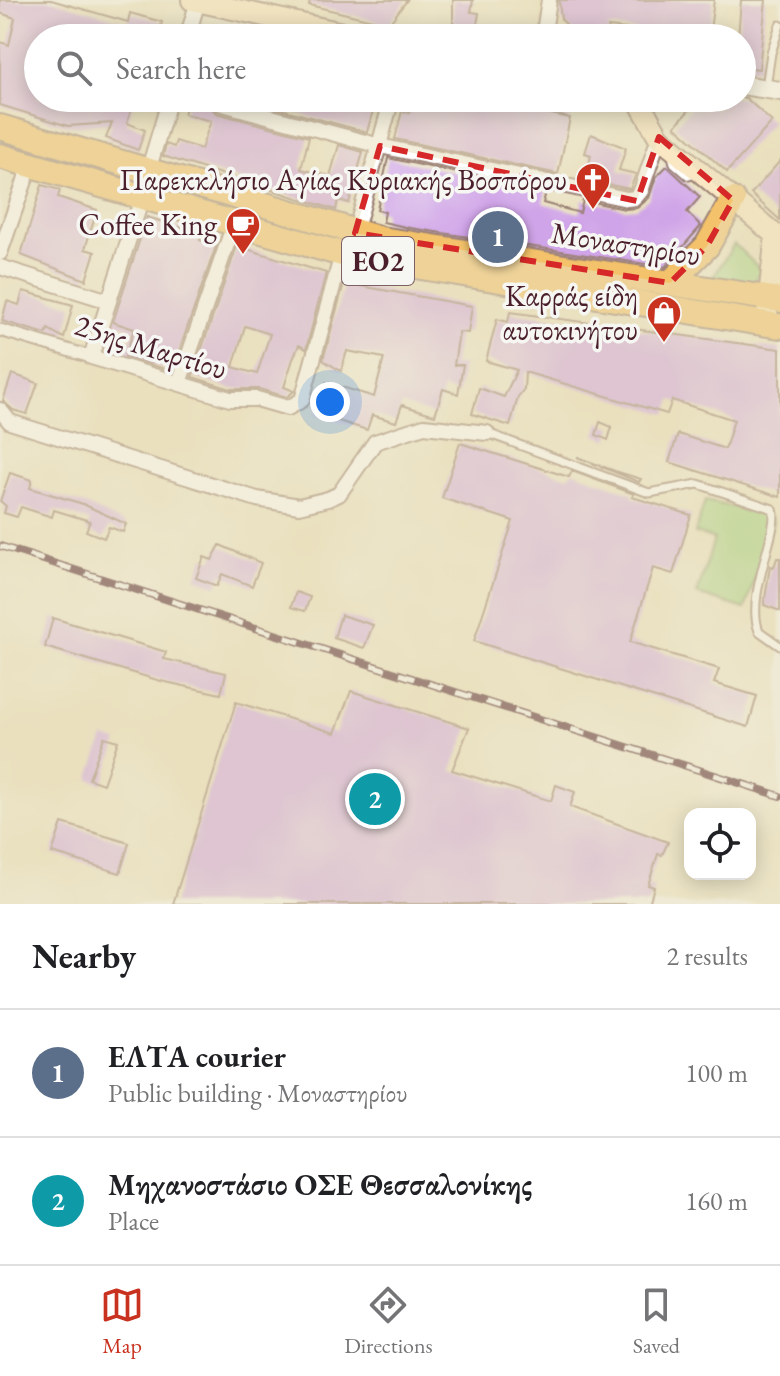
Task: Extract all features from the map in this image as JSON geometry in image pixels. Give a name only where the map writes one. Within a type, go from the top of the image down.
[{"type":"main road","points":[[195,1],[301,24]]},
{"type":"main road","points":[[645,112],[659,137],[778,237],[773,325]]},
{"type":"main road","name":"Μοναστηρίου","points":[[0,127],[148,171],[348,243],[774,299]]},
{"type":"main road","name":"Μοναστηρίου","points":[[0,156],[234,224],[773,325]]},
{"type":"main road","points":[[670,283],[707,246],[733,200]]},
{"type":"street","points":[[545,24],[549,0]]},
{"type":"street","points":[[190,24],[195,1]]},
{"type":"street","points":[[148,171],[166,112]]},
{"type":"street","points":[[253,112],[380,146],[631,199],[641,191],[659,137]]},
{"type":"street","points":[[348,243],[388,112]]},
{"type":"street","points":[[0,253],[30,166]]},
{"type":"street","points":[[91,357],[142,198]]},
{"type":"street","points":[[179,383],[234,224]]},
{"type":"street","name":"25ης Μαρτίου","points":[[0,330],[230,399],[257,399],[287,407],[297,406],[305,395],[348,243]]},
{"type":"street","points":[[0,267],[109,301]]},
{"type":"street","points":[[0,410],[10,422],[257,499],[299,506],[339,494],[375,442],[424,426],[487,433]]},
{"type":"lane","points":[[773,90],[771,53],[780,25]]},
{"type":"lane","points":[[672,156],[674,163],[689,176],[695,174]]},
{"type":"lane","points":[[487,433],[649,493],[698,484],[773,509],[778,522],[759,584],[755,611],[759,631],[780,646]]},
{"type":"highlighted area","points":[[659,137],[733,200],[707,246],[670,283],[355,233],[380,146],[637,201]]},
{"type":"green space","points":[[734,244],[761,270],[754,283],[712,279]]},
{"type":"green space","points":[[705,501],[769,515],[773,522],[745,609],[697,594],[714,539],[695,533]]},
{"type":"building","points":[[0,0],[51,0],[128,22],[130,13],[162,22],[24,24],[24,112],[131,112],[127,123],[145,130],[138,150],[106,138],[112,123],[68,126],[0,105],[0,42],[9,45],[15,18],[0,13]]},
{"type":"building","points":[[310,0],[407,0],[389,24],[309,5]]},
{"type":"building","points":[[453,0],[473,0],[471,12],[479,13],[477,24],[453,24]]},
{"type":"building","points":[[559,0],[714,0],[711,24],[566,24],[561,19]]},
{"type":"building","points":[[741,0],[766,0],[759,69],[756,69],[756,24],[739,24]]},
{"type":"building","points":[[756,107],[772,122],[727,172],[675,126],[688,112],[756,112]]},
{"type":"building","points":[[215,112],[309,137],[301,169],[330,176],[339,145],[363,152],[349,203],[338,200],[336,210],[163,156],[166,144],[174,147],[176,141],[201,149],[211,121],[184,114]]},
{"type":"building","points":[[292,112],[373,112],[367,132]]},
{"type":"building","points":[[402,112],[542,112],[570,118],[558,174],[395,139]]},
{"type":"building","points":[[591,134],[626,148],[619,170],[636,174],[630,189],[586,180],[591,155],[585,153]]},
{"type":"building","points":[[388,158],[546,192],[543,203],[580,213],[583,200],[625,209],[637,208],[649,198],[656,177],[667,166],[700,197],[687,212],[701,226],[665,267],[410,228],[383,222],[385,212],[377,210]]},
{"type":"building","points":[[780,161],[780,220],[751,194]]},
{"type":"building","points":[[42,185],[60,190],[58,197],[97,210],[85,249],[95,252],[86,280],[21,255]]},
{"type":"building","points":[[147,217],[202,234],[200,240],[216,246],[172,371],[125,357],[134,329],[113,322]]},
{"type":"building","points":[[237,246],[326,273],[306,349],[299,345],[284,387],[294,391],[287,397],[259,389],[231,389],[192,377]],"holes":[[[245,326],[270,334],[257,374],[233,367]]]},
{"type":"building","points":[[344,283],[472,306],[468,333],[459,332],[454,365],[463,365],[458,394],[443,389],[435,415],[402,405],[396,422],[372,415],[367,430],[316,414],[326,382],[374,397],[384,358],[347,351],[341,371],[323,360]]},
{"type":"building","points":[[23,291],[73,305],[64,338],[48,329],[46,334],[2,321],[7,301],[19,305]]},
{"type":"building","points":[[510,312],[780,349],[780,497],[669,462],[678,434],[725,449],[734,420],[672,400],[667,414],[525,372],[524,389],[518,397],[510,426],[472,414],[479,388],[504,397],[517,370],[486,361],[497,319],[508,322]]},
{"type":"building","points":[[12,374],[38,383],[27,414],[13,410],[3,401]]},
{"type":"building","points":[[600,422],[612,427],[608,440],[596,435]]},
{"type":"building","points":[[460,443],[569,477],[572,471],[634,494],[632,497],[691,515],[673,574],[653,568],[630,642],[719,669],[714,683],[757,696],[748,727],[474,641],[513,521],[442,498]]},
{"type":"building","points":[[577,457],[615,471],[641,479],[639,482]]},
{"type":"building","points":[[10,473],[32,480],[30,488],[83,504],[126,524],[123,532],[109,527],[104,538],[86,531],[90,521],[54,510],[52,517],[21,507],[17,517],[4,513],[6,506],[0,501]]},
{"type":"building","points":[[220,545],[261,563],[252,586],[222,574],[217,586],[196,578],[204,557],[212,560]]},
{"type":"building","points":[[777,558],[780,558],[780,611],[764,605],[770,566],[774,567]]},
{"type":"building","points":[[296,592],[310,597],[305,611],[291,607]]},
{"type":"building","points":[[341,615],[373,625],[364,648],[334,638]]},
{"type":"building","points":[[53,618],[166,652],[164,659],[226,673],[221,694],[161,681],[45,647]]},
{"type":"building","points":[[351,691],[469,728],[452,770],[551,801],[556,785],[575,792],[570,807],[668,842],[662,855],[658,854],[648,885],[654,887],[649,904],[173,904],[236,702],[335,733]]},
{"type":"building","points":[[104,737],[118,741],[103,784],[89,779]]},
{"type":"building","points":[[62,823],[129,843],[120,873],[52,853]]},
{"type":"railway","points":[[0,546],[780,796]]},
{"type":"place","name":"Παρεκκλήσιο Αγίας Κυριακής Βοσπόρου","points":[[593,211]]},
{"type":"place","name":"ΕΛΤΑ courier","points":[[498,237]]},
{"type":"place","name":"Coffee King","points":[[243,256]]},
{"type":"place","name":"Καρράς είδη αυτοκινήτου","points":[[664,344]]},
{"type":"place","name":"Μηχανοστάσιο ΟΣΕ Θεσσαλονίκης","points":[[375,799]]}]
